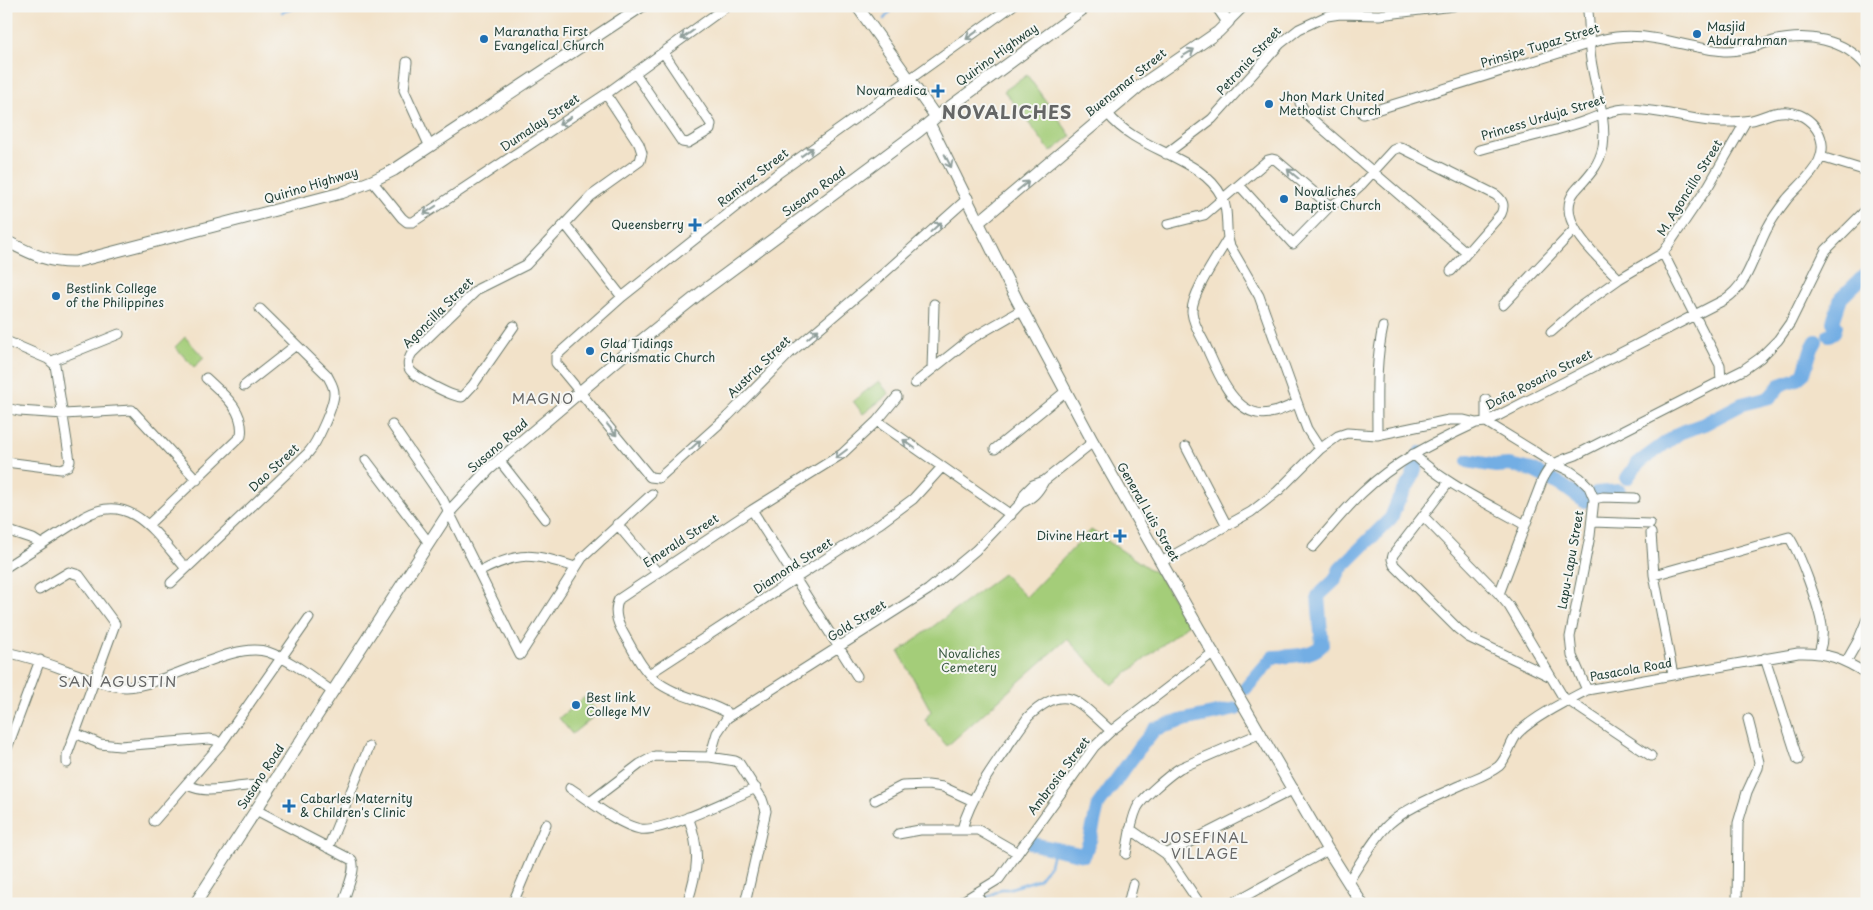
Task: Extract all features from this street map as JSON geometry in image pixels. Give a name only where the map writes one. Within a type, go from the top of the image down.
[{"type":"main road","name":"Quirino Highway","points":[[6,242],[48,260],[59,263],[75,262],[341,193],[386,175],[642,6]]},
{"type":"main road","points":[[857,6],[909,80],[933,120]]},
{"type":"main road","name":"Quirino Highway","points":[[933,120],[1086,6]]},
{"type":"main road","points":[[1217,6],[1228,22]]},
{"type":"main road","name":"Buenamar Street","points":[[979,222],[1161,70],[1204,43],[1228,22]]},
{"type":"main road","name":"General Luis Street","points":[[933,120],[979,222],[1093,442],[1328,850],[1362,904]]},
{"type":"main road","name":"Susano Road","points":[[195,904],[449,512],[476,482],[499,460],[633,347],[703,291],[933,120]]},
{"type":"street","name":"Dumalay Street","points":[[372,181],[402,218],[407,222],[413,222],[606,94],[727,6]]},
{"type":"street","name":"Ramirez Street","points":[[580,393],[556,364],[556,356],[622,298],[777,174],[1012,6]]},
{"type":"street","name":"Buenamar Street","points":[[1228,22],[1244,6]]},
{"type":"street","name":"Petronia Street","points":[[1166,154],[1212,119],[1280,44],[1299,28],[1334,15],[1379,15],[1453,6]]},
{"type":"street","points":[[1587,6],[1591,57],[1601,114],[1603,146],[1600,157],[1589,176],[1571,197],[1569,217],[1574,230],[1619,279]]},
{"type":"street","name":"Prinsipe Tupaz Street","points":[[1363,114],[1616,36],[1641,35],[1713,50],[1733,51],[1783,39],[1806,37],[1844,47],[1855,54],[1867,67]]},
{"type":"street","points":[[634,73],[682,142],[688,143],[710,130],[711,124],[663,52]]},
{"type":"street","points":[[407,62],[404,90],[430,147]]},
{"type":"street","name":"Agoncilla Street","points":[[514,326],[473,385],[462,397],[454,396],[437,387],[414,374],[410,369],[408,362],[412,353],[478,289],[526,265],[591,196],[637,163],[641,157],[641,149],[636,138],[606,94]]},
{"type":"street","points":[[1300,103],[1307,115],[1467,253]]},
{"type":"street","name":"Princess Urduja Street","points":[[1480,150],[1586,121],[1611,110],[1640,109],[1701,121],[1746,121],[1781,112],[1794,112],[1805,117],[1817,130],[1821,143],[1821,157]]},
{"type":"street","points":[[1108,114],[1120,128],[1132,137],[1195,169],[1213,183],[1226,208],[1227,240],[1259,296],[1307,429],[1320,448]]},
{"type":"street","name":"M. Agoncillo Street","points":[[1551,332],[1581,306],[1619,279],[1663,253],[1709,186],[1746,121]]},
{"type":"street","points":[[1239,185],[1293,244],[1330,206],[1351,194],[1374,172],[1392,150],[1400,147],[1489,191],[1502,201],[1504,208],[1502,214],[1451,271]]},
{"type":"street","points":[[1821,157],[1867,171]]},
{"type":"street","name":"Doña Rosario Street","points":[[1161,562],[1226,524],[1251,512],[1266,501],[1320,448],[1338,436],[1347,433],[1377,435],[1449,420],[1464,420],[1476,423],[1486,422],[1724,300],[1739,289],[1768,226],[1816,166],[1821,157]]},
{"type":"street","points":[[1168,224],[1200,217],[1268,160],[1272,159],[1276,160],[1330,206]]},
{"type":"street","name":"Austria Street","points":[[580,393],[650,477],[659,478],[728,416],[790,353],[882,275],[968,198]]},
{"type":"street","points":[[1499,594],[1544,478],[1553,463],[1576,455],[1753,363],[1778,340],[1790,324],[1826,250],[1867,209]]},
{"type":"street","points":[[565,224],[622,298]]},
{"type":"street","points":[[1503,305],[1574,230]]},
{"type":"street","points":[[1227,240],[1206,276],[1194,303],[1192,312],[1195,324],[1225,386],[1245,408],[1256,413],[1270,413],[1297,403]]},
{"type":"street","points":[[1663,253],[1720,365],[1721,381]]},
{"type":"street","points":[[932,369],[934,304]]},
{"type":"street","name":"Dao Street","points":[[171,583],[308,454],[315,445],[333,400],[333,385],[327,375],[260,309]]},
{"type":"street","points":[[916,383],[969,340],[1023,310]]},
{"type":"street","points":[[1377,435],[1376,369],[1382,327]]},
{"type":"street","points":[[52,361],[119,334]]},
{"type":"street","points":[[6,341],[52,361],[57,370],[70,461],[68,466],[61,469],[6,462]]},
{"type":"street","points":[[244,386],[296,346]]},
{"type":"street","points":[[148,525],[241,436],[242,427],[236,408],[206,378]]},
{"type":"street","points":[[995,449],[1066,391]]},
{"type":"street","name":"Emerald Street","points":[[732,715],[712,704],[668,688],[649,674],[622,631],[617,619],[616,605],[624,594],[752,510],[842,454],[877,421],[897,397]]},
{"type":"street","points":[[1486,400],[1486,422]]},
{"type":"street","points":[[6,408],[19,411],[64,414],[132,410],[197,480]]},
{"type":"street","points":[[877,421],[1011,515]]},
{"type":"street","name":"Lapu-Lapu Street","points":[[1486,422],[1580,478],[1589,487],[1594,499],[1592,522],[1570,637],[1572,656],[1586,690]]},
{"type":"street","points":[[1313,547],[1362,492],[1385,473],[1413,454],[1476,423]]},
{"type":"street","points":[[392,425],[442,498],[520,655],[575,567],[590,549],[652,494]]},
{"type":"street","name":"Gold Street","points":[[710,758],[717,733],[723,723],[732,715],[913,601],[976,550],[1011,515],[1021,503],[1025,493],[1033,485],[1044,481],[1093,442]]},
{"type":"street","points":[[1186,447],[1226,524]]},
{"type":"street","points":[[1413,454],[1449,482],[1525,525]]},
{"type":"street","points":[[366,460],[429,543]]},
{"type":"street","points":[[499,460],[545,519]]},
{"type":"street","name":"Diamond Street","points":[[649,674],[896,512],[924,487],[942,467]]},
{"type":"street","points":[[1449,482],[1393,555],[1394,565],[1468,637],[1551,677]]},
{"type":"street","points":[[1594,499],[1603,497],[1635,498]]},
{"type":"street","points":[[6,566],[94,511],[107,508],[126,510],[148,525],[183,565],[189,565]]},
{"type":"street","points":[[752,510],[857,676]]},
{"type":"street","points":[[1423,516],[1499,594],[1514,614],[1564,697],[1651,756]]},
{"type":"street","points":[[1592,522],[1650,528],[1654,575],[1672,675]]},
{"type":"street","points":[[617,524],[658,572]]},
{"type":"street","points":[[6,530],[33,539],[40,544]]},
{"type":"street","points":[[1654,575],[1782,538],[1788,538],[1813,592],[1820,616],[1822,636],[1820,653]]},
{"type":"street","points":[[479,572],[507,558],[520,556],[546,558],[575,567]]},
{"type":"street","points":[[39,590],[69,572],[76,573],[115,624],[67,755],[67,762]]},
{"type":"street","points":[[154,821],[221,744],[309,618]]},
{"type":"street","points":[[1847,660],[1867,619]]},
{"type":"street","points":[[6,652],[40,660],[115,686],[137,686],[227,656],[255,649],[282,658],[333,692]]},
{"type":"street","name":"Ambrosia Street","points":[[958,904],[979,899],[1000,879],[1085,759],[1111,731],[1214,652]]},
{"type":"street","name":"Pasacola Road","points":[[1348,882],[1382,831],[1390,823],[1415,806],[1487,774],[1505,758],[1517,734],[1567,700],[1586,690],[1798,652],[1828,654],[1847,660],[1867,674]]},
{"type":"street","points":[[1765,658],[1798,760]]},
{"type":"street","points":[[6,751],[40,660]]},
{"type":"street","points":[[962,829],[965,816],[973,801],[1028,717],[1048,701],[1064,697],[1074,700],[1111,731]]},
{"type":"street","points":[[1737,904],[1738,823],[1743,802],[1759,762],[1748,719]]},
{"type":"street","points":[[75,733],[100,744],[120,746],[209,739],[221,744]]},
{"type":"street","points":[[1126,854],[1130,829],[1138,806],[1169,775],[1180,768],[1261,733]]},
{"type":"street","points":[[328,848],[369,747]]},
{"type":"street","points":[[590,802],[647,759],[662,756],[710,758],[739,763],[756,788],[765,806],[766,817],[745,904]]},
{"type":"street","points":[[186,784],[201,790],[257,784],[270,786]]},
{"type":"street","points":[[875,800],[902,786],[928,785],[943,787],[973,801]]},
{"type":"street","points":[[570,788],[631,826],[653,829],[688,817],[756,788]]},
{"type":"street","points":[[1166,854],[1294,789]]},
{"type":"street","points":[[256,810],[352,860],[354,864],[344,902]]},
{"type":"street","points":[[6,814],[6,825]]},
{"type":"street","points":[[687,904],[697,856],[697,843],[688,817]]},
{"type":"street","points":[[523,904],[515,898],[546,824]]},
{"type":"street","points":[[1130,829],[1166,854],[1200,904]]},
{"type":"street","points":[[898,834],[920,830],[978,830],[1018,852]]},
{"type":"street","points":[[1231,904],[1328,850]]},
{"type":"street","points":[[1128,904],[1133,884]]},
{"type":"green space","points":[[1027,75],[1071,136],[1051,152],[1004,91]]},
{"type":"green space","points":[[185,337],[204,358],[194,367],[175,347]]},
{"type":"green space","points":[[879,381],[889,394],[863,414],[853,401]]},
{"type":"green space","name":"Novaliches Cemetery","points":[[1091,530],[1157,574],[1190,623],[1112,685],[1067,639],[947,746],[925,720],[931,711],[899,652],[1003,574],[1026,597]]},
{"type":"green space","points":[[585,697],[598,713],[572,734],[559,718]]},
{"type":"waterway","points":[[282,12],[302,6]]},
{"type":"waterway","points":[[884,19],[894,6]]},
{"type":"waterway","points":[[1829,335],[1834,332],[1836,326],[1833,322],[1841,298],[1867,273]]},
{"type":"waterway","points":[[1627,478],[1637,464],[1679,433],[1704,424],[1742,404],[1770,397],[1780,385],[1797,379],[1804,373],[1811,350],[1816,341]]},
{"type":"waterway","points":[[1246,688],[1273,657],[1306,654],[1322,645],[1318,596],[1335,580],[1340,569],[1391,518],[1398,501],[1412,478],[1420,453]]},
{"type":"waterway","points":[[1468,461],[1496,466],[1509,465],[1532,470],[1563,486],[1584,501],[1591,499]]},
{"type":"waterway","points":[[1596,493],[1619,491]]},
{"type":"waterway","points":[[1033,844],[1084,855],[1090,840],[1098,805],[1155,729],[1184,720],[1236,709]]},
{"type":"waterway","points":[[983,900],[1001,889],[1008,889],[1039,879],[1050,865],[1054,848]]},
{"type":"place","name":"Masjid Abdurrahman","points":[[1697,34]]},
{"type":"place","name":"Maranatha First Evangelical Church","points":[[484,39]]},
{"type":"place","name":"Novamedica","points":[[938,91]]},
{"type":"place","name":"Jhon Mark United Methodist Church","points":[[1269,104]]},
{"type":"place","name":"Novaliches Baptist Church","points":[[1284,199]]},
{"type":"place","name":"Queensberry","points":[[695,225]]},
{"type":"place","name":"Bestlink College of the Philippines","points":[[56,296]]},
{"type":"place","name":"Glad Tidings Charismatic Church","points":[[590,351]]},
{"type":"place","name":"Divine Heart","points":[[1120,536]]},
{"type":"place","name":"Best link College MV","points":[[576,705]]},
{"type":"place","name":"Cabarles Maternity & Children's Clinic","points":[[289,806]]},
{"type":"district","name":"NOVALICHES","points":[[1007,113]]},
{"type":"district","name":"MAGNO","points":[[543,399]]},
{"type":"district","name":"SAN AGUSTIN","points":[[118,682]]},
{"type":"district","name":"JOSEFINAL VILLAGE","points":[[1205,846]]}]
